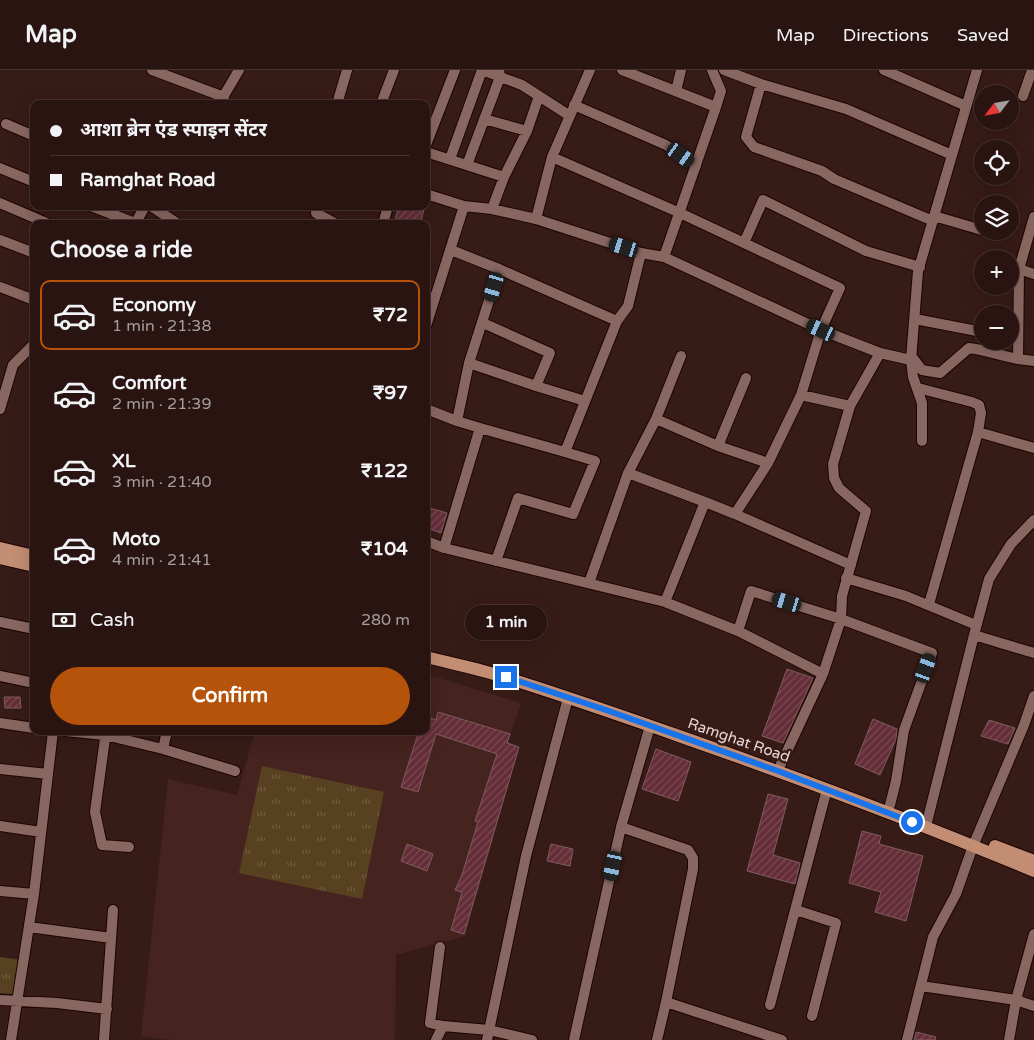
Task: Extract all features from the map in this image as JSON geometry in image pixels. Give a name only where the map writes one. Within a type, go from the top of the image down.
[{"type":"main road","points":[[0,548],[30,555]]},
{"type":"main road","points":[[0,558],[30,565]]},
{"type":"main road","name":"Ramghat Road","points":[[430,650],[508,670],[608,702],[890,805],[927,823],[975,842],[1034,861]]},
{"type":"main road","name":"Ramghat Road","points":[[430,658],[506,677],[827,789],[883,812],[927,823]]},
{"type":"main road","name":"Ramghat Road","points":[[975,842],[1034,871]]},
{"type":"street","points":[[152,70],[219,100]]},
{"type":"street","points":[[222,100],[238,70]]},
{"type":"street","points":[[338,100],[347,70]]},
{"type":"street","points":[[383,100],[394,70]]},
{"type":"street","points":[[430,136],[455,70]]},
{"type":"street","points":[[450,159],[482,70],[499,73],[522,85],[570,116]]},
{"type":"street","points":[[536,219],[552,157],[590,70]]},
{"type":"street","points":[[622,70],[716,107]]},
{"type":"street","points":[[676,91],[681,70]]},
{"type":"street","points":[[664,257],[721,91],[712,70]]},
{"type":"street","points":[[724,70],[762,84],[846,109],[952,155]]},
{"type":"street","points":[[884,70],[966,106]]},
{"type":"street","points":[[922,440],[922,404],[913,377],[912,358],[920,267],[977,70]]},
{"type":"street","points":[[1023,96],[1032,70]]},
{"type":"street","points":[[467,165],[499,73]]},
{"type":"street","points":[[762,84],[746,137],[754,148],[822,171],[834,178],[934,218],[974,228]]},
{"type":"street","points":[[703,102],[721,91]]},
{"type":"street","points":[[492,209],[539,96]]},
{"type":"street","points":[[574,106],[666,145],[696,166]]},
{"type":"street","points":[[484,119],[526,130]]},
{"type":"street","points":[[6,124],[30,134]]},
{"type":"street","points":[[430,153],[504,177]]},
{"type":"street","points":[[552,157],[680,213],[840,288],[821,330],[802,395],[768,463],[734,514]]},
{"type":"street","points":[[0,168],[30,180]]},
{"type":"street","points":[[430,195],[464,206],[492,209],[536,219],[641,253],[664,257],[821,330],[880,353],[912,358],[922,370],[940,373],[969,348],[985,350],[1006,357],[1034,361]]},
{"type":"street","points":[[744,243],[763,200],[866,251],[920,267]]},
{"type":"street","points":[[0,203],[40,220]]},
{"type":"street","points":[[430,314],[464,206]]},
{"type":"street","points":[[101,210],[125,220]]},
{"type":"street","points":[[157,210],[172,220]]},
{"type":"street","points":[[316,213],[329,220]]},
{"type":"street","points":[[1017,305],[1020,269],[1034,216]]},
{"type":"street","points":[[0,240],[30,251]]},
{"type":"street","points":[[451,250],[499,269],[617,322]]},
{"type":"street","points":[[566,452],[617,322],[628,306],[641,253]]},
{"type":"street","points":[[458,421],[469,363],[499,269]]},
{"type":"street","points":[[1020,269],[1034,274]]},
{"type":"street","points":[[0,287],[30,298]]},
{"type":"street","points":[[915,319],[974,330]]},
{"type":"street","points":[[483,323],[550,353],[536,386]]},
{"type":"street","points":[[0,409],[13,366],[30,348]]},
{"type":"street","points":[[1017,350],[1018,359]]},
{"type":"street","points":[[781,764],[823,674],[842,619],[842,596],[846,578],[866,511],[839,488],[834,478],[833,464],[850,406],[880,353]]},
{"type":"street","points":[[589,583],[628,474],[656,419],[681,356]]},
{"type":"street","points":[[469,363],[585,402]]},
{"type":"street","points":[[718,446],[746,378]]},
{"type":"street","points":[[918,388],[972,402],[979,405],[981,413],[978,432],[928,604]]},
{"type":"street","points":[[802,395],[850,406]]},
{"type":"street","points":[[430,410],[480,428],[595,461],[573,514],[518,498],[496,561]]},
{"type":"street","points":[[656,419],[718,446],[768,463]]},
{"type":"street","points":[[444,548],[480,428]]},
{"type":"street","points":[[978,432],[1034,448]]},
{"type":"street","points":[[628,474],[705,502],[850,565]]},
{"type":"street","points":[[665,602],[705,502]]},
{"type":"street","points":[[927,823],[989,579],[1010,544],[1034,520]]},
{"type":"street","points":[[430,543],[444,548],[665,602],[738,630],[823,674]]},
{"type":"street","points":[[846,578],[928,604],[975,630],[1034,653]]},
{"type":"street","points":[[738,630],[751,591],[842,619],[932,653],[904,730],[890,805]]},
{"type":"street","points":[[0,622],[30,628]]},
{"type":"street","points":[[0,676],[30,682]]},
{"type":"street","points":[[907,1040],[933,937],[956,894],[975,842],[1029,727],[1034,696]]},
{"type":"street","points":[[488,1035],[526,856],[568,698]]},
{"type":"street","points":[[0,723],[30,727]]},
{"type":"street","points":[[574,1040],[621,827],[650,726]]},
{"type":"street","points":[[11,1040],[34,894],[53,735]]},
{"type":"street","points":[[106,735],[95,812],[102,845],[128,847]]},
{"type":"street","points":[[113,735],[235,771]]},
{"type":"street","points":[[163,750],[166,735]]},
{"type":"street","points":[[0,769],[48,774]]},
{"type":"street","points":[[770,1005],[827,789]]},
{"type":"street","points":[[0,826],[41,832]]},
{"type":"street","points":[[621,827],[688,850],[693,858],[657,1040]]},
{"type":"street","points":[[0,891],[34,894]]},
{"type":"street","points":[[104,1040],[113,910]]},
{"type":"street","points":[[796,910],[836,923],[812,1016]]},
{"type":"street","points":[[29,927],[111,938]]},
{"type":"street","points":[[1009,1040],[1016,1000],[1034,934]]},
{"type":"street","points":[[440,947],[430,1023],[488,1035],[532,1040]]},
{"type":"street","points":[[921,986],[1016,1000],[1034,1006]]},
{"type":"street","points":[[0,1000],[57,1003],[107,1009]]},
{"type":"street","points":[[666,1002],[782,1040]]},
{"type":"street","points":[[436,1040],[444,1026]]},
{"type":"shaded area","points":[[430,675],[521,703],[508,742],[519,747],[465,936],[396,955],[395,1040],[171,1040],[141,1036],[168,779],[237,795],[254,735],[430,735]]},
{"type":"green space","points":[[262,766],[384,792],[362,899],[239,873]]},
{"type":"green space","points":[[0,957],[22,960],[15,994],[0,993]]},
{"type":"building","points":[[398,210],[424,210],[421,220],[395,220]]},
{"type":"building","points":[[430,508],[447,513],[441,533],[430,529]]},
{"type":"building","points":[[787,669],[813,678],[783,743],[762,736]]},
{"type":"building","points":[[4,697],[20,697],[21,708],[5,708]]},
{"type":"building","points":[[438,712],[510,734],[507,743],[519,747],[464,934],[451,930],[462,892],[455,890],[462,875],[478,822],[475,821],[497,754],[436,734],[418,792],[401,787],[418,735],[430,735],[430,718],[436,720]]},
{"type":"building","points":[[873,719],[897,729],[896,739],[880,775],[855,764]]},
{"type":"building","points":[[989,720],[1015,728],[1008,744],[981,736]]},
{"type":"building","points":[[656,749],[691,762],[678,801],[642,789]]},
{"type":"building","points":[[768,794],[788,799],[773,855],[800,863],[795,884],[747,871]]},
{"type":"building","points":[[862,831],[881,836],[879,844],[923,856],[906,921],[875,912],[881,892],[849,883]]},
{"type":"building","points":[[407,844],[433,854],[427,871],[401,861]]},
{"type":"building","points":[[551,844],[573,849],[570,866],[547,861]]},
{"type":"building","points":[[916,1032],[936,1037],[935,1040],[914,1040]]},
{"type":"route","points":[[506,677],[778,771],[912,822]]}]
